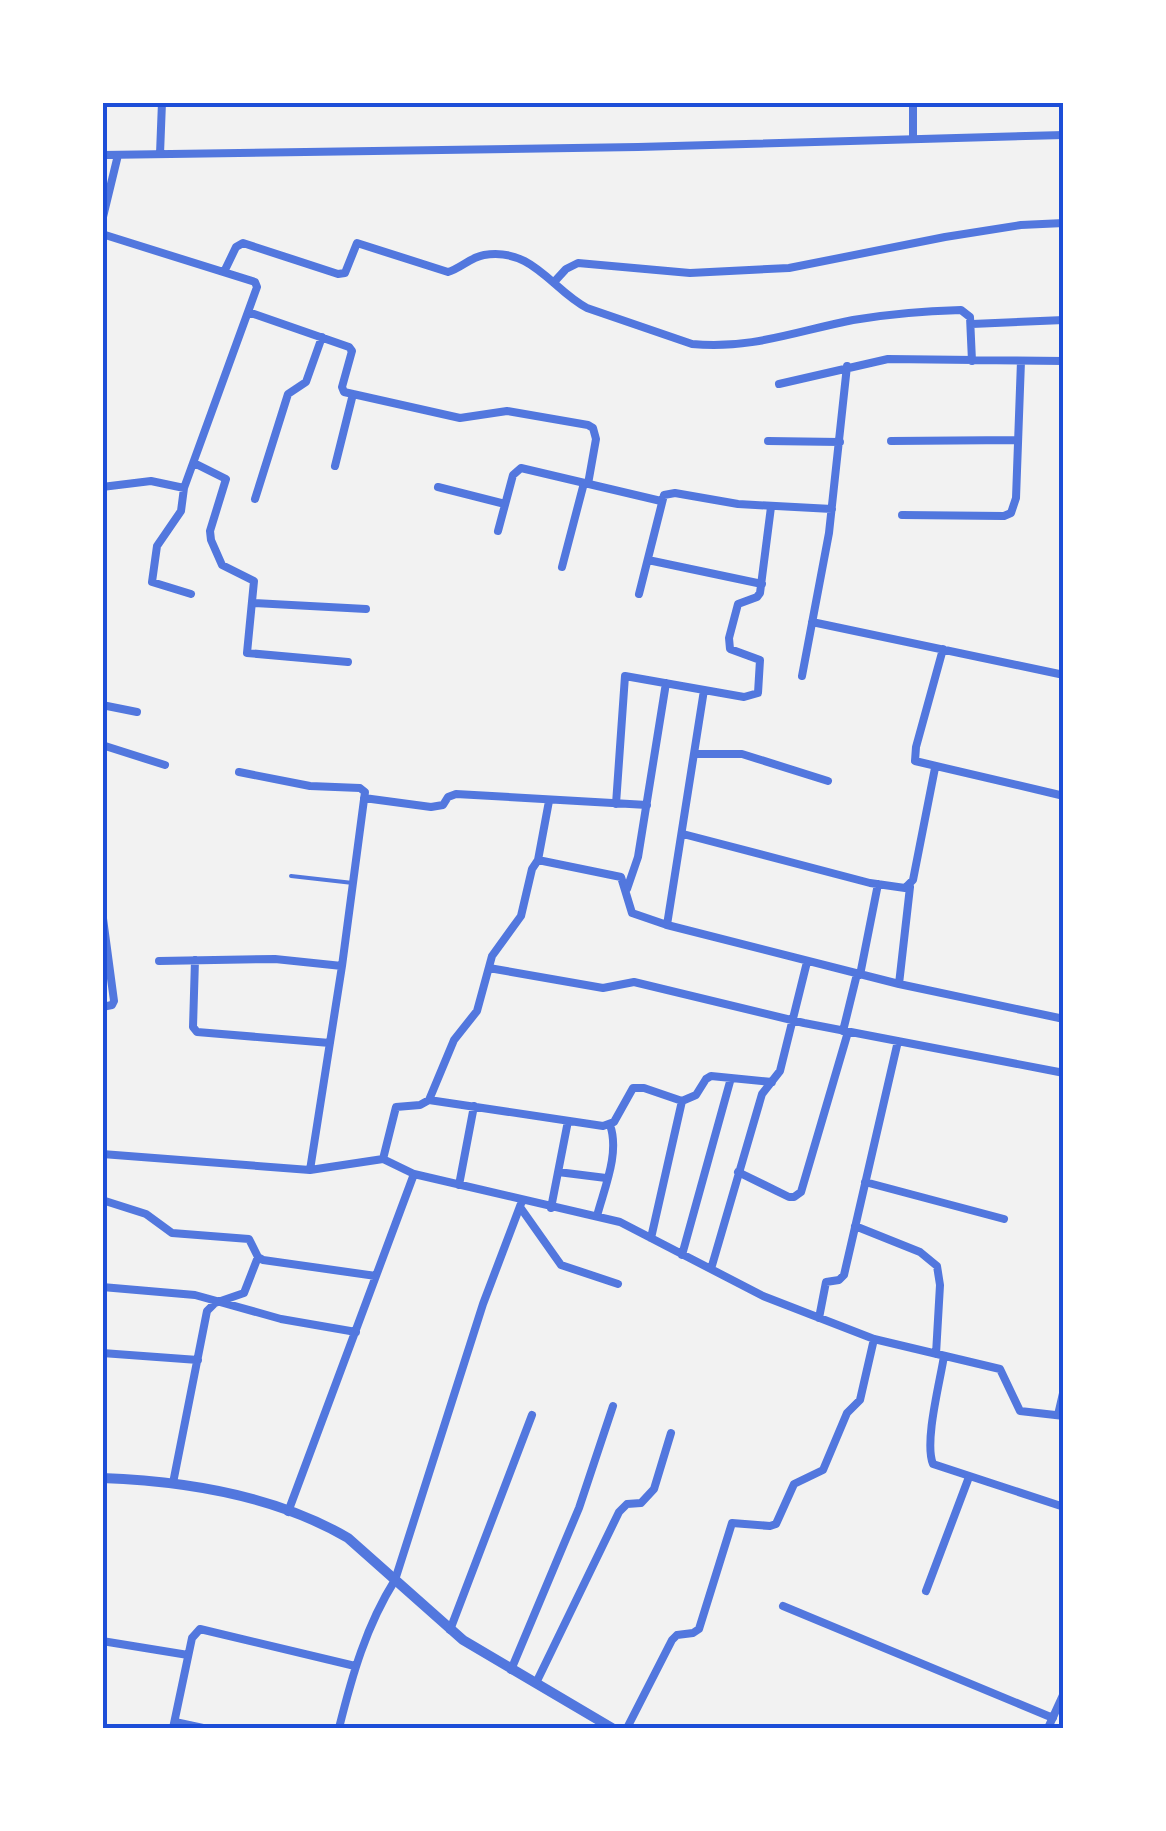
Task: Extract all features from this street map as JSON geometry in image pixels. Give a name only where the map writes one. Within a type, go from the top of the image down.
[{"type":"street","points":[[160,154],[162,102]]},
{"type":"street","points":[[913,102],[914,140]]},
{"type":"street","points":[[102,155],[1064,136]]},
{"type":"street","points":[[102,221],[118,155]]},
{"type":"street","points":[[555,281],[566,268],[578,264],[690,273],[789,268],[944,236],[1022,224],[1064,223]]},
{"type":"street","points":[[102,234],[256,284],[184,488],[180,511],[158,546],[152,582],[191,594]]},
{"type":"street","points":[[224,272],[236,247],[244,243],[342,274],[355,246],[362,243],[448,272],[484,255],[508,257],[532,266],[587,308],[692,344],[751,344],[854,320],[961,310],[968,312],[972,324],[972,361]]},
{"type":"street","points":[[248,312],[351,349],[342,390],[460,418],[507,410],[593,428],[596,439],[562,567]]},
{"type":"street","points":[[972,324],[1064,320]]},
{"type":"street","points":[[255,499],[288,394],[306,382],[322,338]]},
{"type":"street","points":[[779,384],[888,359],[1064,361]]},
{"type":"street","points":[[902,515],[1012,513],[1016,498],[1021,361]]},
{"type":"street","points":[[802,676],[832,509],[847,366]]},
{"type":"street","points":[[335,466],[354,394]]},
{"type":"street","points":[[890,441],[1018,440]]},
{"type":"street","points":[[768,441],[840,442]]},
{"type":"street","points":[[194,463],[226,479],[210,535],[222,564],[254,581],[247,653],[348,662]]},
{"type":"street","points":[[498,531],[513,475],[520,468],[660,501]]},
{"type":"street","points":[[102,487],[151,480],[184,488]]},
{"type":"street","points":[[438,487],[505,504]]},
{"type":"street","points":[[639,594],[664,495],[832,509]]},
{"type":"street","points":[[616,804],[623,678],[635,676],[744,697],[758,693],[760,660],[730,649],[729,638],[738,604],[757,598],[762,584],[771,506]]},
{"type":"street","points":[[648,560],[762,584]]},
{"type":"street","points":[[252,602],[366,609]]},
{"type":"street","points":[[812,622],[1064,674]]},
{"type":"street","points":[[943,650],[914,756],[920,765],[1064,796]]},
{"type":"street","points":[[627,889],[638,857],[666,683]]},
{"type":"street","points":[[667,925],[704,690]]},
{"type":"street","points":[[102,705],[137,712]]},
{"type":"street","points":[[102,746],[165,765]]},
{"type":"street","points":[[695,754],[742,754],[828,782]]},
{"type":"street","points":[[898,984],[910,887],[934,768]]},
{"type":"street","points":[[239,772],[298,784],[360,788],[364,792],[310,1170]]},
{"type":"street","points":[[364,798],[432,807],[443,805],[456,794],[647,805]]},
{"type":"street","points":[[429,1100],[454,1040],[477,1011],[495,950],[521,916],[532,869],[538,860],[549,801]]},
{"type":"street","points":[[683,834],[878,884],[910,887]]},
{"type":"street","points":[[538,860],[622,877],[632,913],[667,925],[898,984],[1064,1019]]},
{"type":"street","points":[[738,1172],[794,1198],[800,1192],[845,1032],[878,884]]},
{"type":"street","points":[[102,911],[114,1001],[102,1006]]},
{"type":"street","points":[[160,961],[274,959],[342,966]]},
{"type":"street","points":[[195,960],[193,1027],[198,1032],[330,1043]]},
{"type":"street","points":[[710,1269],[762,1094],[780,1071],[807,962]]},
{"type":"street","points":[[489,968],[602,988],[634,982],[793,1021],[1064,1073]]},
{"type":"street","points":[[819,1318],[826,1282],[844,1275],[898,1041]]},
{"type":"street","points":[[682,1254],[731,1078]]},
{"type":"street","points":[[597,1216],[614,1146],[610,1125],[634,1088],[682,1101],[696,1095],[706,1079],[772,1082]]},
{"type":"street","points":[[383,1160],[396,1108],[429,1100],[610,1125]]},
{"type":"street","points":[[651,1238],[682,1101]]},
{"type":"street","points":[[459,1186],[474,1106]]},
{"type":"street","points":[[551,1208],[568,1121]]},
{"type":"street","points":[[102,1154],[310,1170],[383,1160],[414,1174],[521,1204],[620,1222],[763,1296],[819,1318],[874,1339],[1000,1369],[1020,1411],[1061,1416],[1064,1389]]},
{"type":"street","points":[[558,1172],[606,1178]]},
{"type":"street","points":[[288,1512],[414,1174]]},
{"type":"street","points":[[865,1182],[1004,1219]]},
{"type":"street","points":[[102,1200],[146,1214],[172,1233],[249,1239],[258,1257],[244,1293],[215,1302],[208,1311],[173,1483]]},
{"type":"street","points":[[521,1204],[561,1265],[618,1284]]},
{"type":"street","points":[[339,1728],[354,1666],[379,1605],[395,1580],[483,1304],[521,1204]]},
{"type":"street","points":[[855,1226],[920,1252],[937,1266],[940,1355],[930,1458],[938,1468],[1064,1507]]},
{"type":"street","points":[[258,1257],[376,1276]]},
{"type":"street","points":[[102,1286],[195,1295],[281,1319],[356,1332]]},
{"type":"street","points":[[627,1728],[672,1640],[699,1629],[732,1523],[776,1524],[794,1484],[824,1470],[847,1413],[860,1400],[874,1339]]},
{"type":"street","points":[[102,1353],[198,1360]]},
{"type":"street","points":[[511,1670],[579,1508],[613,1406]]},
{"type":"street","points":[[450,1630],[532,1415]]},
{"type":"street","points":[[536,1683],[619,1512],[628,1504],[641,1503],[654,1490],[671,1433]]},
{"type":"street","points":[[926,1591],[969,1477]]},
{"type":"street","points":[[102,1478],[173,1483],[257,1501],[329,1527],[348,1538],[450,1630],[612,1728]]},
{"type":"street","points":[[783,1606],[1053,1718]]},
{"type":"street","points":[[202,1728],[174,1725],[196,1632],[207,1628],[354,1666]]},
{"type":"street","points":[[102,1640],[188,1655]]},
{"type":"street","points":[[1048,1728],[1064,1693]]},
{"type":"lane","points":[[291,876],[353,883]]}]
